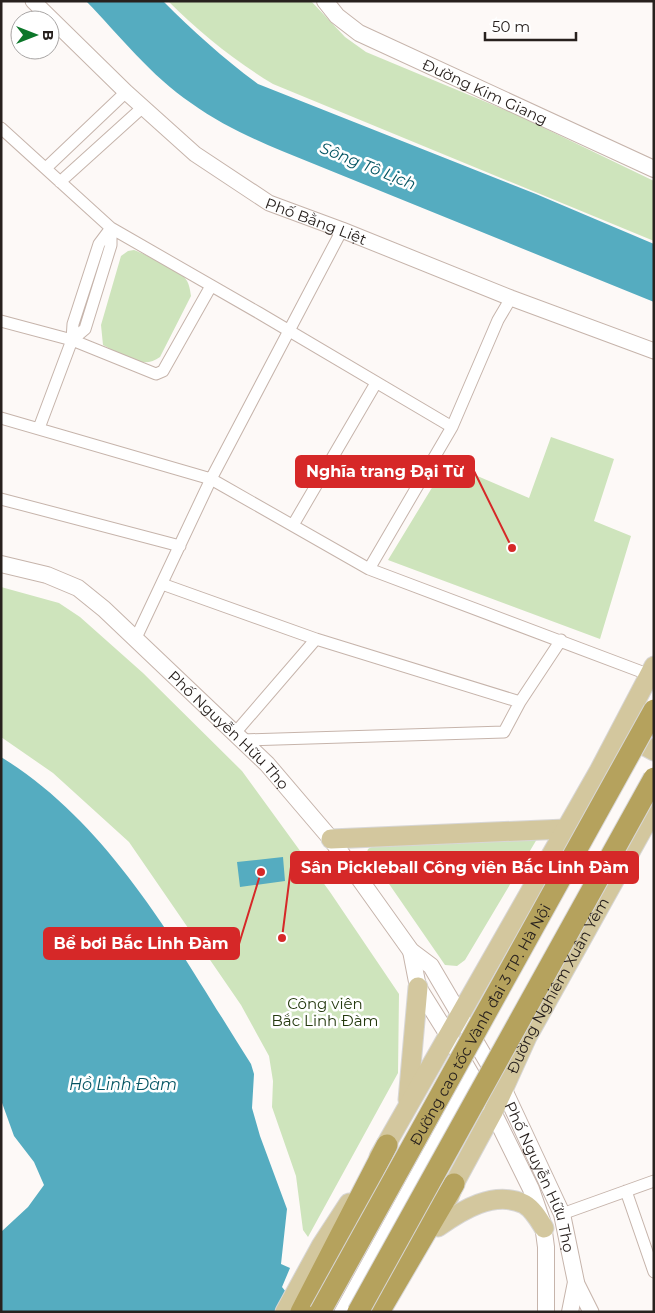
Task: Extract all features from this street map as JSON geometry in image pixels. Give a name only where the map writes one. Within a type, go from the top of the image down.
[{"type":"highway","name":"Đường cao tốc Vành đai 3 TP. Hà Nội","points":[[311,1307],[654,710]]},
{"type":"highway","points":[[354,1302],[654,778]]},
{"type":"highway","points":[[311,1307],[387,1145]]},
{"type":"highway","points":[[379,1312],[454,1184]]},
{"type":"main road","name":"Đường Kim Giang","points":[[324,1],[337,16],[359,33],[654,169]]},
{"type":"main road","name":"Phố Nguyễn Hữu Thọ","points":[[1,564],[46,575],[78,588],[104,609],[268,764],[331,839],[411,951],[431,966],[504,1090],[562,1214],[576,1282],[570,1312]]},
{"type":"main road","points":[[285,1312],[321,1246],[387,1145],[460,1013],[566,829],[652,670]]},
{"type":"main road","points":[[620,732],[654,751]]},
{"type":"main road","name":"Đường Nghiêm Xuân Yêm","points":[[391,1312],[438,1227],[454,1184],[504,1090],[527,1037],[654,809]]},
{"type":"main road","points":[[331,839],[566,829]]},
{"type":"main road","name":"Phố Nguyễn Hữu Thọ","points":[[411,951],[418,986],[493,1112],[530,1189],[544,1228],[546,1247],[546,1312]]},
{"type":"main road","points":[[407,1107],[418,986]]},
{"type":"main road","points":[[438,1227],[470,1207],[492,1200],[508,1200],[525,1205],[537,1217],[544,1228]]},
{"type":"street","name":"Phố Bằng Liệt","points":[[33,1],[126,92],[195,154],[269,203],[342,230],[511,298],[654,351]]},
{"type":"street","points":[[46,168],[126,92]]},
{"type":"street","points":[[60,182],[143,107]]},
{"type":"street","points":[[1,128],[111,228],[452,427]]},
{"type":"street","points":[[39,428],[72,340],[85,329],[111,245],[111,228]]},
{"type":"street","points":[[135,640],[211,479],[342,230]]},
{"type":"street","points":[[1,320],[72,340],[156,374],[163,370],[211,286]]},
{"type":"street","points":[[369,569],[452,427],[498,320],[511,298]]},
{"type":"street","points":[[293,526],[376,383]]},
{"type":"street","points":[[1,418],[211,479],[369,569],[561,640],[652,670]]},
{"type":"street","points":[[1,499],[180,546]]},
{"type":"street","points":[[162,584],[316,639],[520,702]]},
{"type":"street","points":[[239,737],[316,639]]},
{"type":"street","points":[[239,737],[504,732],[520,702],[561,640]]},
{"type":"street","points":[[340,1312],[354,1302],[482,1052]]},
{"type":"street","points":[[562,1214],[654,1181]]},
{"type":"street","points":[[626,1191],[652,1258],[654,1272]]},
{"type":"street","points":[[576,1282],[591,1312]]},
{"type":"green space","points":[[168,1],[311,1],[345,37],[366,52],[515,114],[654,181],[654,241],[273,84],[218,46]]},
{"type":"green space","points":[[134,250],[160,262],[184,277],[190,288],[191,296],[160,357],[146,362],[131,359],[103,345],[101,325],[121,256],[128,251]]},
{"type":"green space","points":[[551,437],[614,459],[594,521],[631,536],[600,639],[388,560],[447,463],[529,498]]},
{"type":"green space","name":"Công viên Bắc Linh Đàm","points":[[1,587],[59,603],[80,617],[143,673],[242,771],[330,892],[399,994],[398,1073],[308,1237],[303,1230],[296,1176],[272,1107],[273,1081],[269,1056],[241,1005],[129,842],[53,773],[1,737]]},
{"type":"green space","points":[[537,839],[465,960],[457,966],[445,965],[367,852],[373,846]]},
{"type":"water","name":"Sông Tô Lịch","points":[[86,1],[163,1],[233,65],[258,84],[536,194],[654,244],[654,302],[282,151],[224,124],[202,111],[162,81]]},
{"type":"water","name":"Hồ Linh Đàm","points":[[1,757],[41,786],[78,819],[112,856],[171,938],[251,1064],[254,1074],[252,1108],[260,1136],[287,1209],[281,1264],[290,1268],[282,1287],[302,1312],[1,1312],[1,1232],[28,1207],[44,1185],[34,1162],[14,1136],[1,1100]]},
{"type":"water","points":[[283,857],[285,881],[240,887],[237,862]]},
{"type":"place","name":"Nghĩa trang Đại Từ","points":[[512,548]]},
{"type":"place","name":"Bể bơi Bắc Linh Đàm","points":[[261,872]]},
{"type":"place","name":"Sân Pickleball Công viên Bắc Linh Đàm","points":[[282,938]]}]
